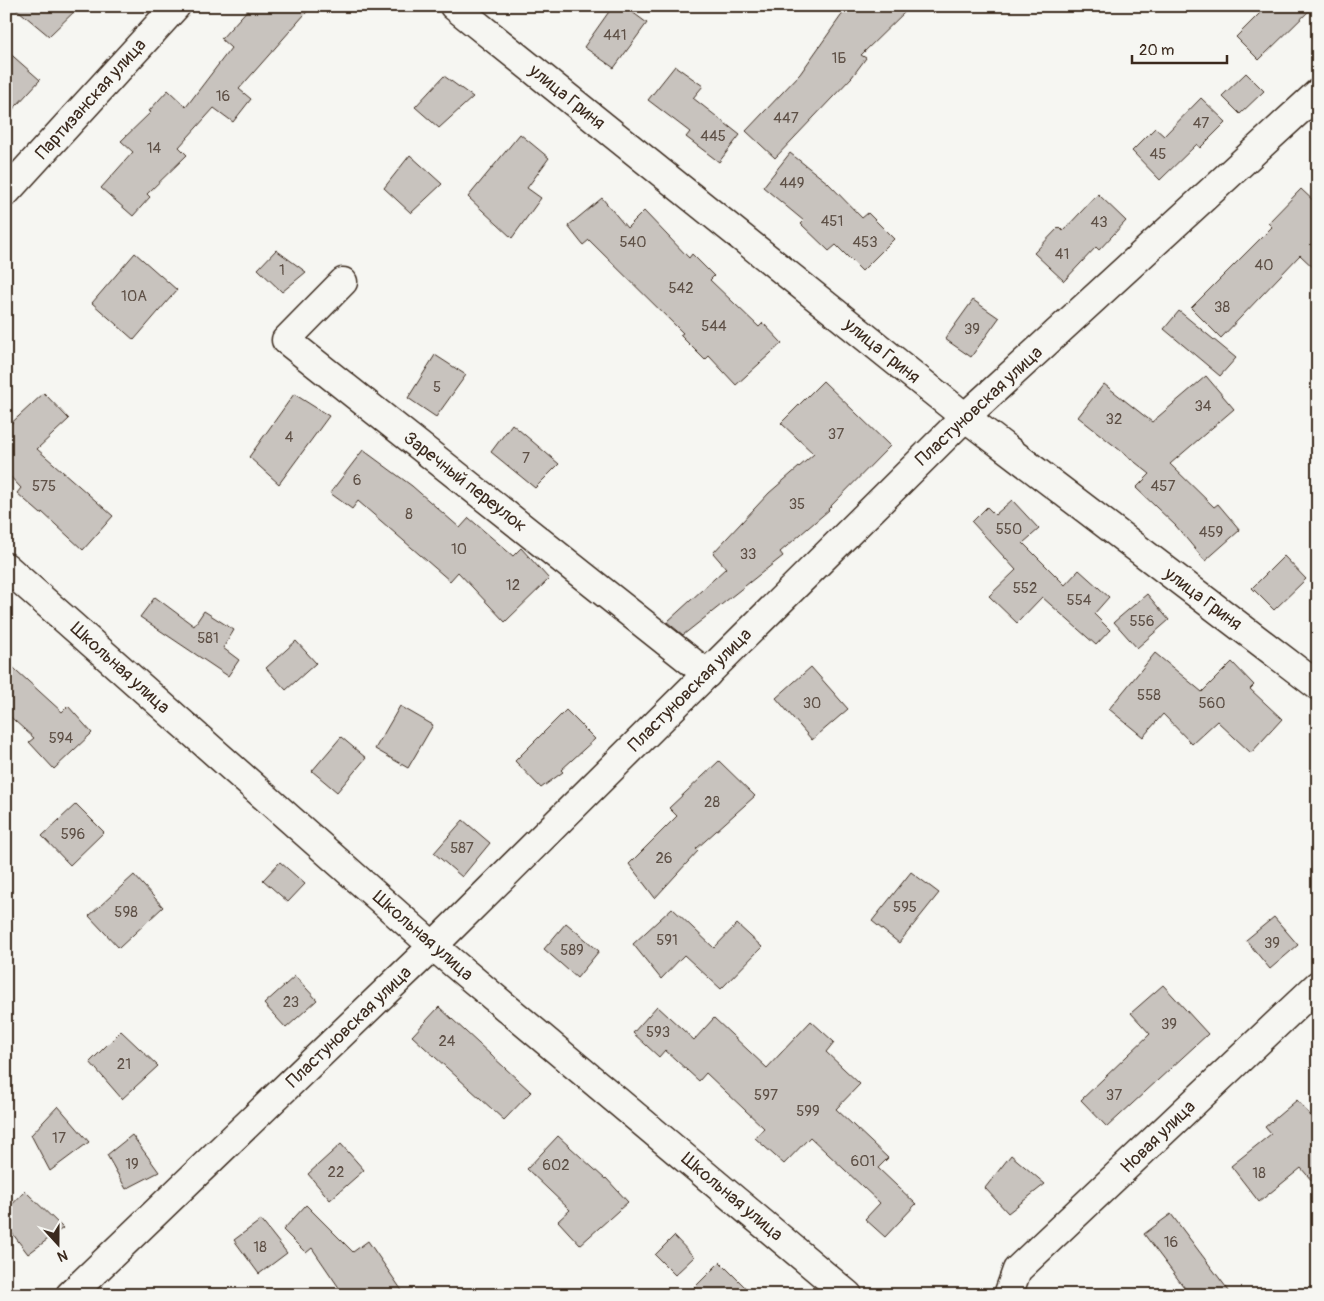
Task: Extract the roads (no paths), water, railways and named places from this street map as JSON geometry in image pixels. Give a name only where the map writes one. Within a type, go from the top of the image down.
[{"type":"street","name":"Партизанская улица","points":[[6,192],[176,6]]},
{"type":"street","name":"улица Гриня","points":[[454,6],[965,417],[1318,686]]},
{"type":"street","name":"Пластуновская улица","points":[[70,1295],[433,946],[965,417],[1318,93]]},
{"type":"street","name":"Заречный переулок","points":[[343,282],[286,340],[708,674]]},
{"type":"street","name":"Школьная улица","points":[[6,567],[433,946],[848,1295]]},
{"type":"street","name":"Новая улица","points":[[1008,1295],[1018,1270],[1318,985]]}]
